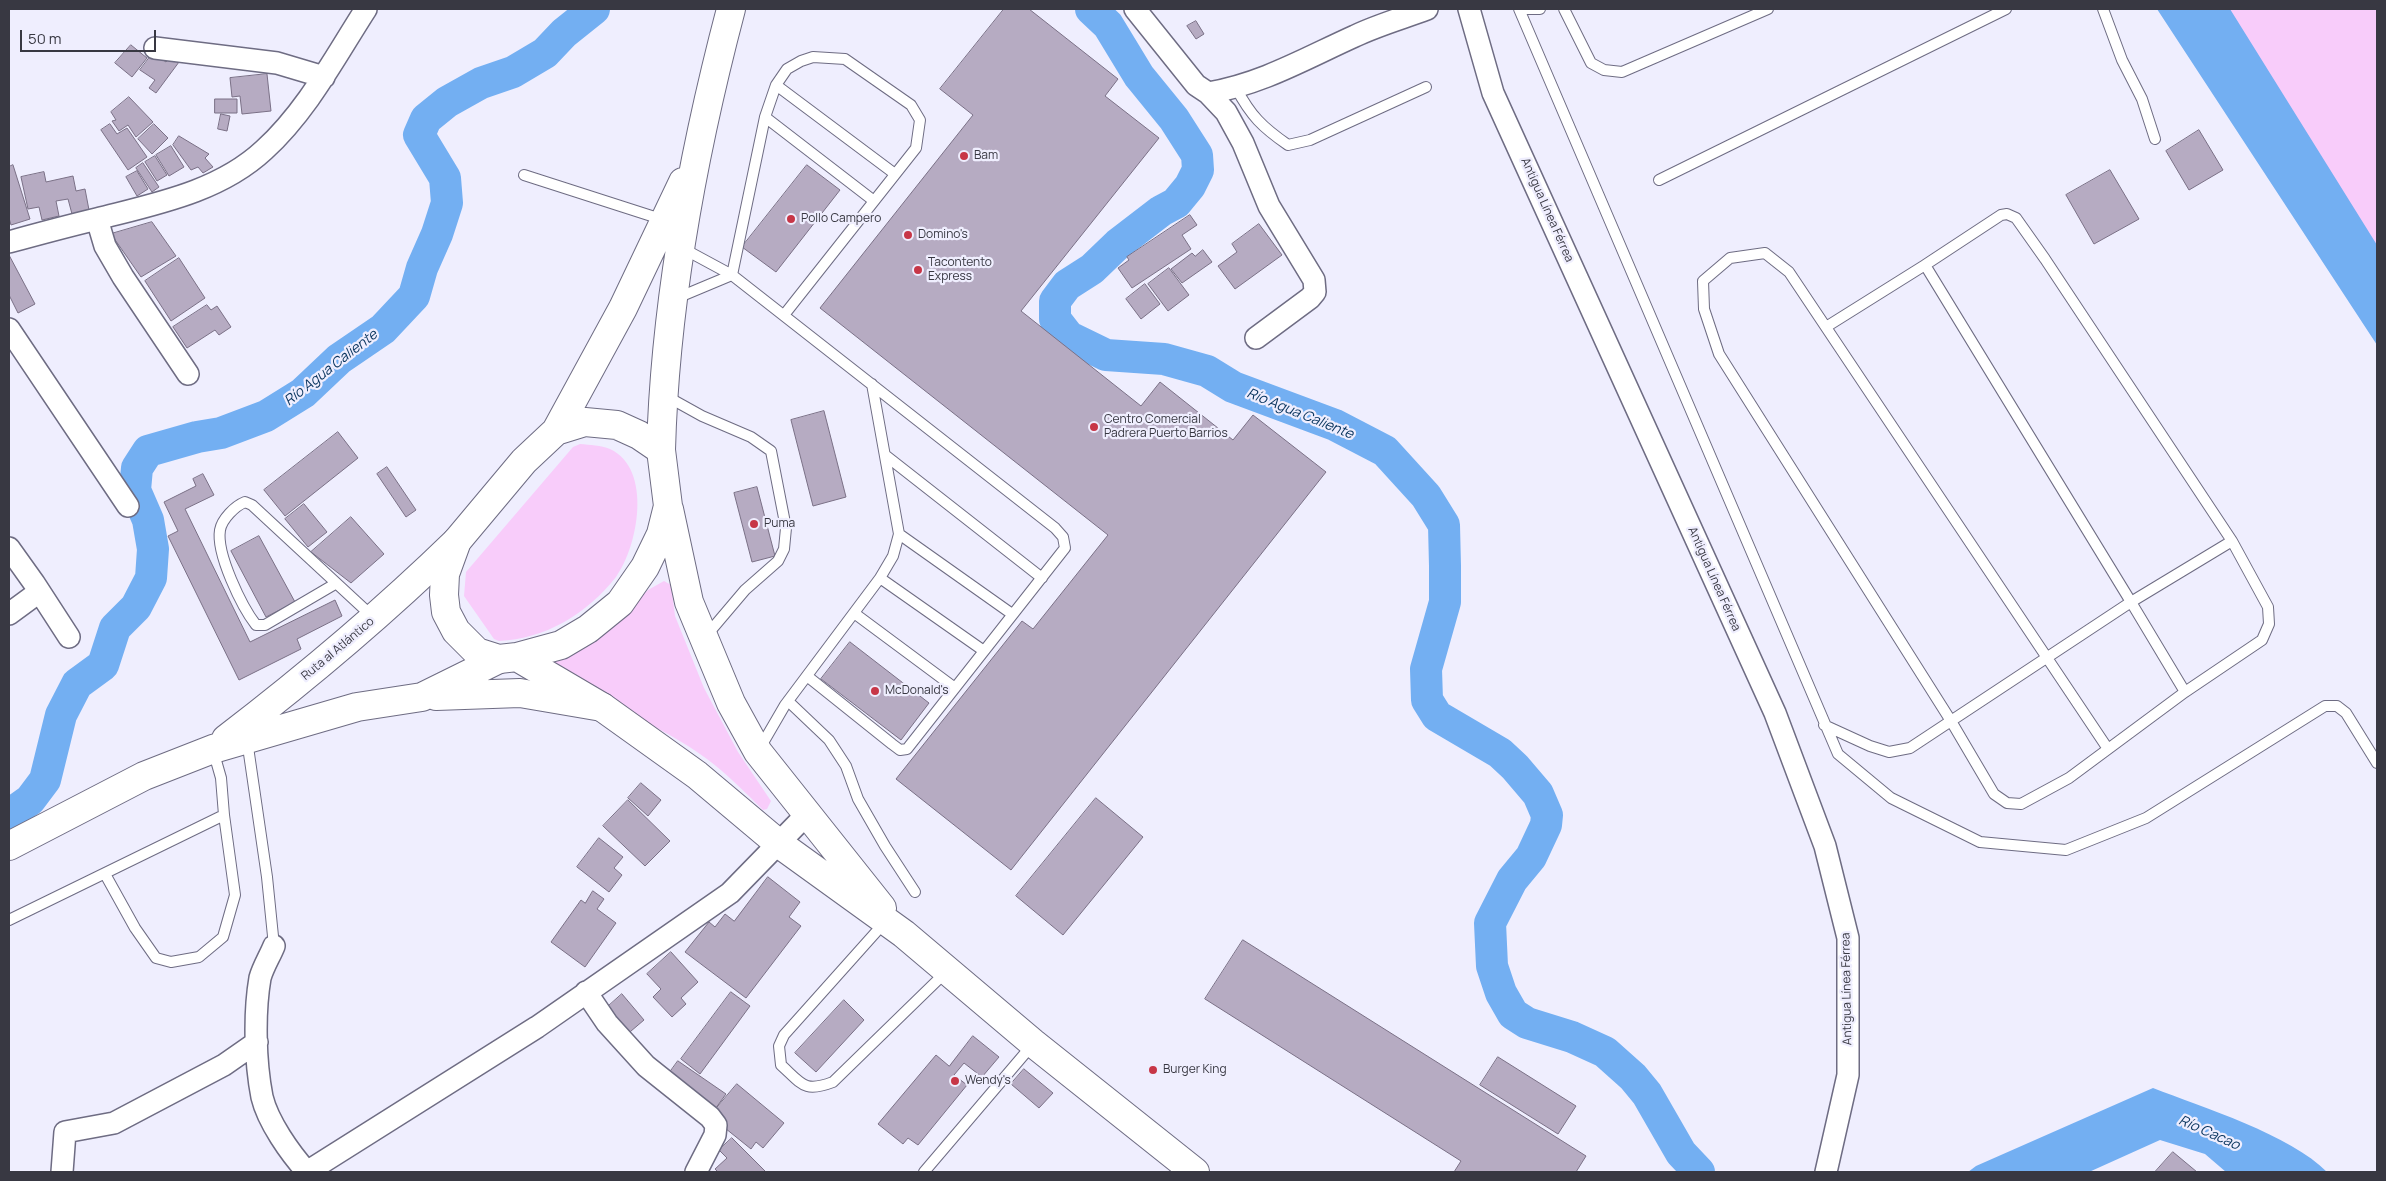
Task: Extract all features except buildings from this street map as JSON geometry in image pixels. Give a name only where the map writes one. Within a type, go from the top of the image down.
[{"type":"main road","points":[[730,13],[697,151],[672,301],[663,394],[661,450],[668,506],[689,602],[731,703],[758,752],[895,928]]},
{"type":"main road","points":[[697,151],[623,308],[556,431],[524,461],[457,541],[445,574],[444,595],[446,612],[465,642],[477,652],[508,658],[602,707],[697,775],[778,843],[895,928],[1194,1172]]},
{"type":"main road","points":[[556,431],[585,422],[617,425],[639,435],[661,450]]},
{"type":"main road","name":"Ruta al Atlántico","points":[[9,846],[144,776],[213,749],[357,707],[422,697],[508,658],[561,645],[588,629],[620,603],[645,567],[661,534],[668,506]]},
{"type":"main road","name":"Ruta al Atlántico","points":[[213,749],[312,673],[457,541]]},
{"type":"main road","points":[[422,697],[520,693],[602,707]]},
{"type":"street","points":[[9,242],[164,203],[238,171],[264,150],[286,126],[324,77],[366,9]]},
{"type":"street","points":[[1135,9],[1196,85],[1208,93],[1226,112],[1243,143],[1269,206],[1314,280],[1314,292],[1310,298],[1256,338]]},
{"type":"street","points":[[1208,93],[1236,88],[1280,72],[1356,35],[1427,9]]},
{"type":"street","name":"Antigua Línea Férrea","points":[[1469,9],[1493,93],[1775,713],[1825,846],[1848,938],[1848,1075],[1826,1172]]},
{"type":"street","points":[[155,48],[277,63],[324,77]]},
{"type":"street","points":[[97,219],[105,246],[123,277],[188,374]]},
{"type":"street","points":[[9,329],[128,506]]},
{"type":"street","points":[[9,548],[69,637]]},
{"type":"street","points":[[9,614],[39,592]]},
{"type":"street","points":[[274,946],[261,976],[257,1042],[263,1098],[289,1152],[307,1172],[537,1027],[730,893],[807,814]]},
{"type":"street","points":[[586,992],[607,1023],[646,1066],[710,1117],[716,1125],[714,1135],[696,1172]]},
{"type":"street","points":[[62,1172],[65,1132],[114,1123],[224,1065],[257,1042]]},
{"type":"lane","points":[[1540,9],[1520,9],[1838,754],[1891,798],[1980,842],[2066,850],[2146,818],[2325,706],[2337,706],[2346,713],[2377,763]]},
{"type":"lane","points":[[1564,9],[1591,63],[1604,70],[1622,72],[1768,9]]},
{"type":"lane","points":[[1659,180],[2006,9]]},
{"type":"lane","points":[[2103,9],[2122,60],[2142,99],[2155,139]]},
{"type":"lane","points":[[732,275],[765,117],[776,85],[787,69],[801,61],[813,58],[845,59],[911,105],[920,120],[916,148],[784,315]]},
{"type":"lane","points":[[776,85],[895,174]]},
{"type":"lane","points":[[1236,88],[1248,112],[1265,130],[1288,144],[1310,140],[1426,87]]},
{"type":"lane","points":[[765,117],[874,201]]},
{"type":"lane","points":[[524,176],[664,220]]},
{"type":"lane","points":[[1826,326],[1925,265],[2001,215],[2016,218],[2232,541],[2268,607],[2269,624],[2262,640],[2185,692],[2069,778],[2021,804],[2007,803],[1994,794],[1952,721],[1719,354],[1704,309],[1703,281],[1730,258],[1765,252],[1789,272],[2108,749]]},
{"type":"lane","points":[[680,247],[732,275],[1055,528],[1063,537],[1065,548],[907,749],[900,750],[807,676]]},
{"type":"lane","points":[[1925,265],[2185,692]]},
{"type":"lane","points":[[672,301],[689,291],[732,275]]},
{"type":"lane","points":[[758,752],[788,701],[880,578],[893,556],[899,534],[872,384]]},
{"type":"lane","points":[[663,394],[702,416],[752,437],[771,451],[786,528],[784,549],[778,560],[745,590],[704,639]]},
{"type":"lane","points":[[885,455],[1042,578]]},
{"type":"lane","points":[[335,584],[265,625],[256,625],[235,586],[222,552],[220,530],[238,505],[245,502],[252,505],[335,584],[374,618]]},
{"type":"lane","points":[[899,534],[1012,614]]},
{"type":"lane","points":[[1824,724],[1870,746],[1889,752],[1910,748],[2131,602],[2232,541]]},
{"type":"lane","points":[[880,578],[984,652]]},
{"type":"lane","points":[[854,613],[955,688]]},
{"type":"lane","points":[[788,701],[829,740],[846,766],[858,800],[884,846],[915,892]]},
{"type":"lane","points":[[247,739],[269,887],[274,946]]},
{"type":"lane","points":[[105,874],[135,928],[156,958],[171,962],[199,957],[223,937],[235,895],[224,816],[221,778],[213,749]]},
{"type":"lane","points":[[9,920],[224,816]]},
{"type":"lane","points":[[895,928],[784,1035],[779,1046],[781,1065],[805,1087],[818,1088],[833,1082],[947,971]]},
{"type":"lane","points":[[924,1172],[1034,1043]]},
{"type":"shaded area","points":[[2176,9],[2377,9],[2377,324]]},
{"type":"shaded area","points":[[580,444],[610,449],[624,459],[632,473],[637,490],[637,509],[635,529],[624,564],[605,590],[578,613],[564,622],[549,630],[533,635],[499,641],[494,639],[464,596],[466,572],[573,447]]},
{"type":"shaded area","points":[[664,581],[671,585],[675,616],[704,688],[738,752],[771,801],[767,809],[763,810],[729,777],[707,759],[671,736],[652,725],[555,681],[551,659],[605,631],[648,590]]},
{"type":"water","points":[[2157,9],[2230,9],[2377,245],[2377,345]]},
{"type":"water","name":"Río Cacao","points":[[2153,1088],[2269,1134],[2292,1146],[2327,1172],[2226,1172],[2205,1154],[2160,1140],[2089,1172],[1968,1172],[1976,1166]]},
{"type":"waterway","name":"Río Agua Caliente","points":[[9,815],[30,800],[45,780],[61,715],[77,684],[103,665],[115,628],[136,607],[151,578],[153,549],[148,520],[135,490],[137,468],[148,451],[197,437],[221,433],[266,416],[303,393],[339,359],[383,329],[414,296],[422,268],[437,234],[447,203],[445,178],[419,135],[426,119],[447,102],[481,83],[513,72],[545,53],[564,33],[594,9]]},
{"type":"waterway","name":"Río Agua Caliente","points":[[1091,9],[1108,25],[1139,76],[1174,119],[1197,155],[1198,170],[1190,186],[1176,203],[1161,211],[1118,244],[1092,269],[1067,285],[1055,301],[1055,319],[1069,337],[1106,355],[1164,359],[1207,371],[1233,387],[1335,425],[1385,451],[1426,496],[1444,525],[1445,566],[1445,602],[1426,669],[1427,700],[1437,716],[1500,753],[1515,767],[1538,794],[1547,815],[1546,825],[1531,857],[1512,880],[1490,923],[1492,966],[1501,993],[1513,1014],[1527,1023],[1572,1037],[1605,1052],[1633,1077],[1647,1094],[1681,1153],[1699,1172]]},
{"type":"place","name":"Bam","points":[[964,156]]},
{"type":"place","name":"Pollo Campero","points":[[791,219]]},
{"type":"place","name":"Domino's","points":[[908,235]]},
{"type":"place","name":"Tacontento Express","points":[[918,270]]},
{"type":"place","name":"Centro Comercial Padrera Puerto Barrios","points":[[1094,427]]},
{"type":"place","name":"Puma","points":[[754,524]]},
{"type":"place","name":"McDonald's","points":[[875,691]]},
{"type":"place","name":"Burger King","points":[[1153,1070]]},
{"type":"place","name":"Wendy's","points":[[955,1081]]}]
